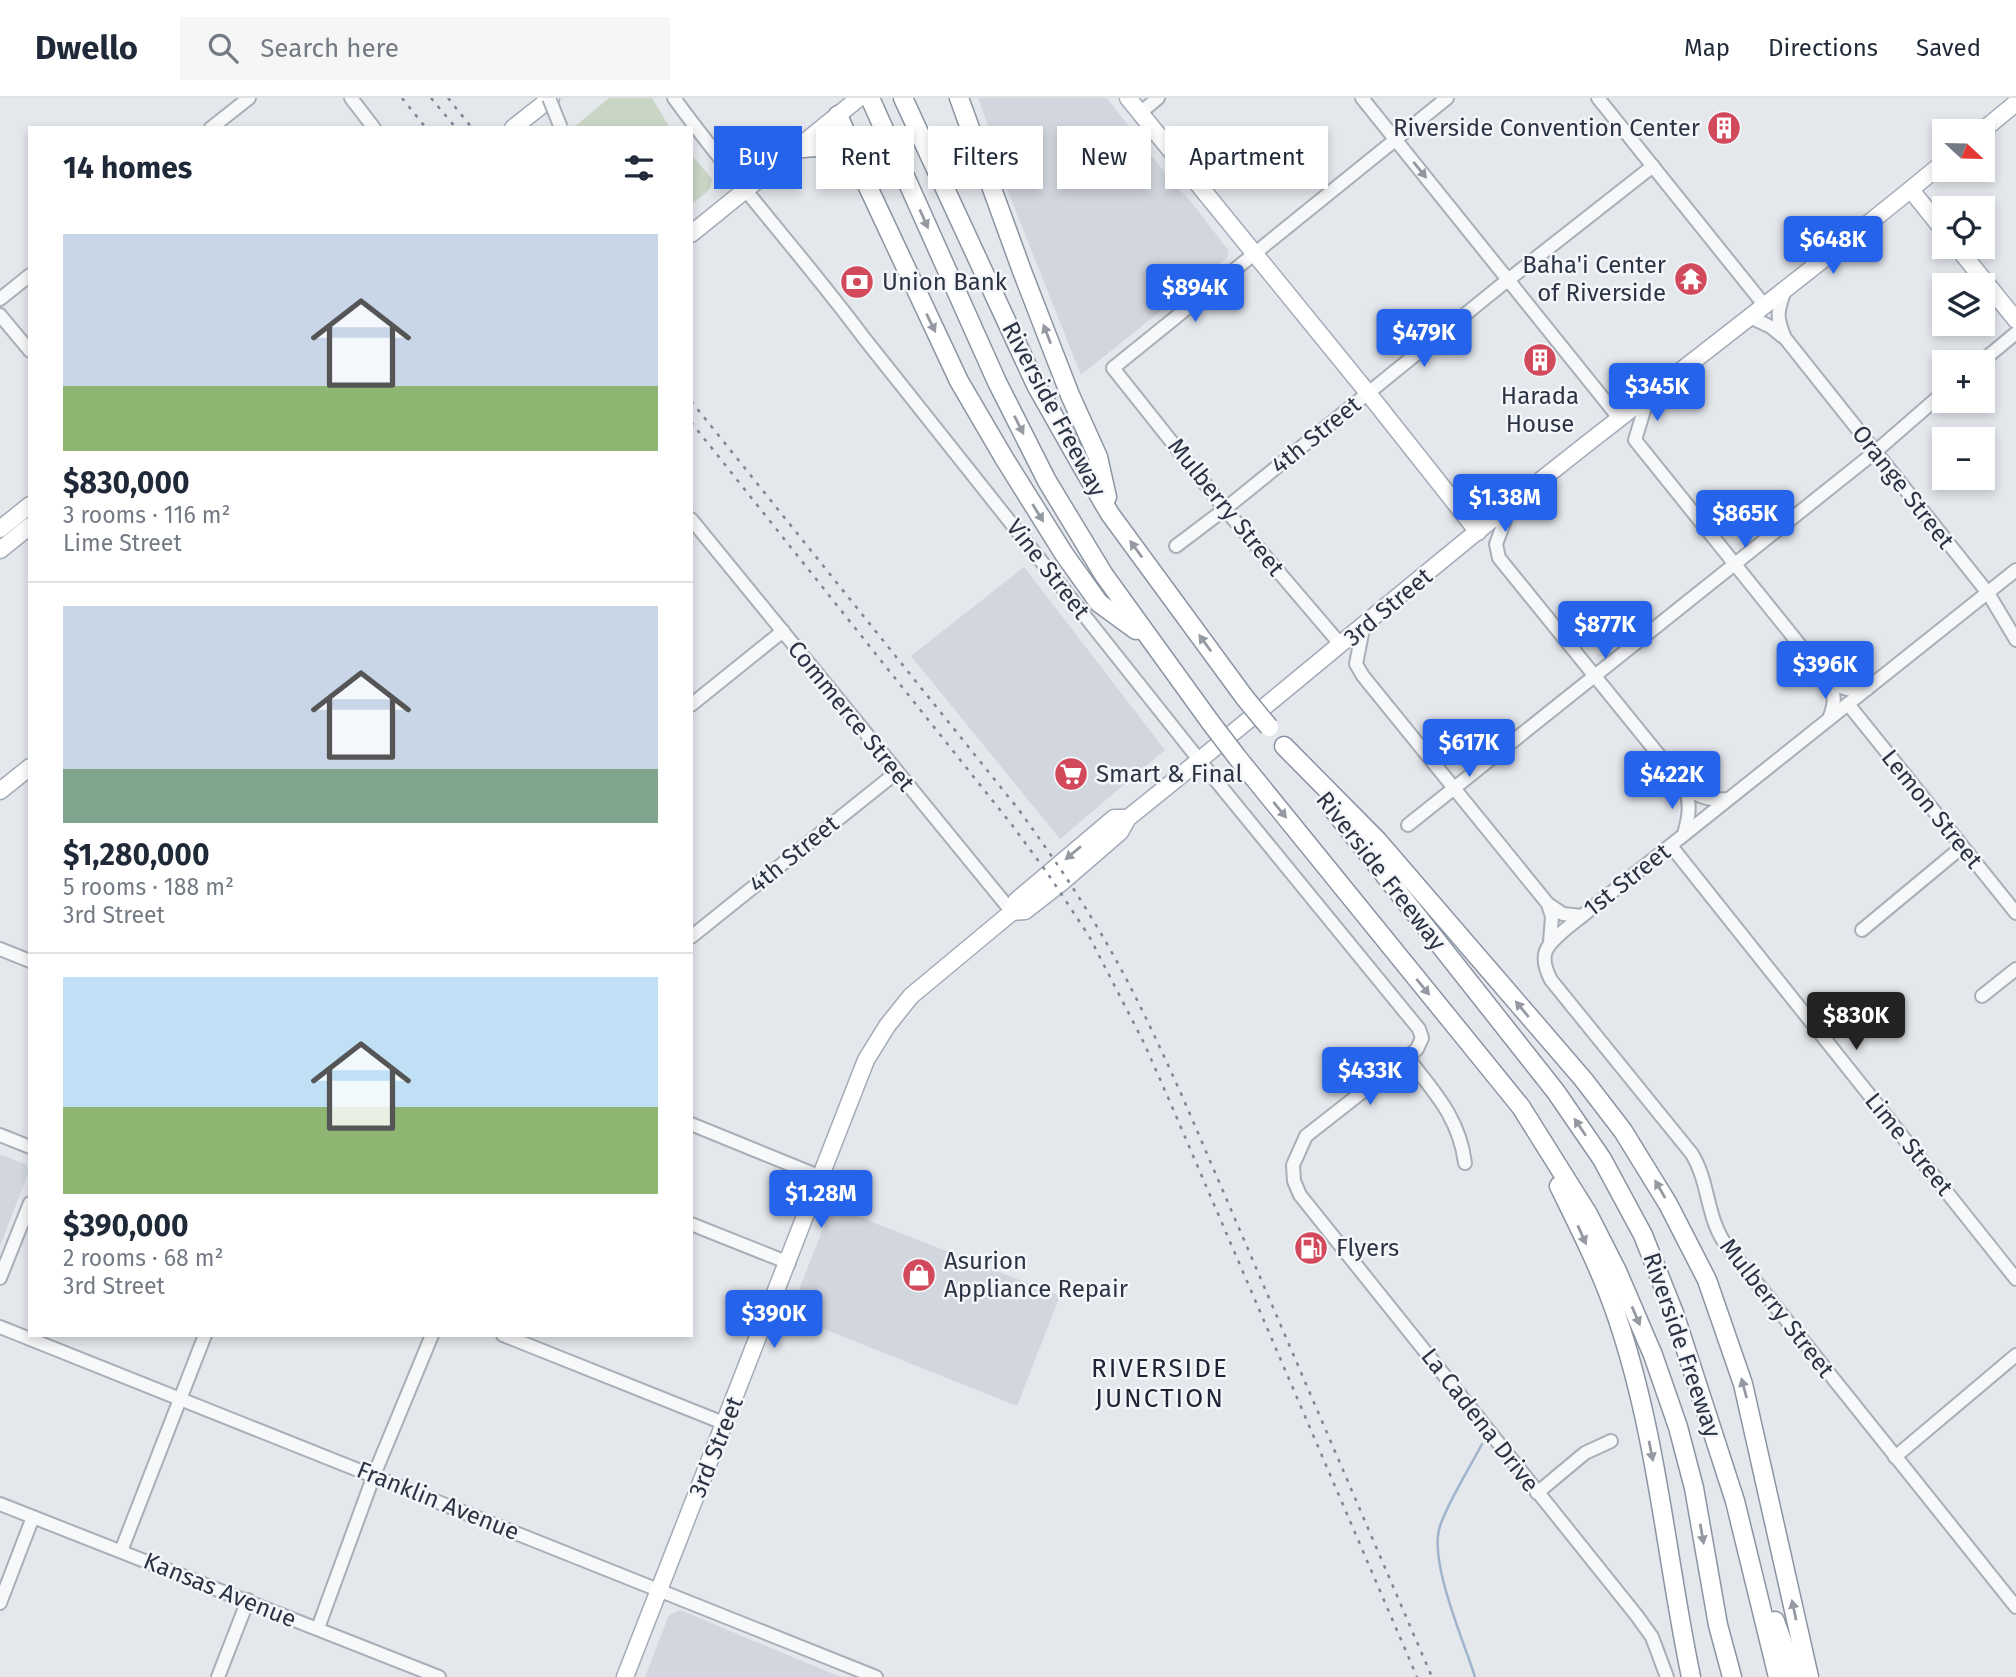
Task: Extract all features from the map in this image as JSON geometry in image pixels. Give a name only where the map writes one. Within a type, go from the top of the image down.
[{"type":"highway","name":"Riverside Freeway","points":[[903,98],[1036,385],[1110,514],[1245,698],[1556,1092],[1602,1159],[1643,1234],[1701,1394],[1745,1537],[1778,1677]]},
{"type":"highway","points":[[959,98],[1070,395],[1098,457],[1110,514]]},
{"type":"highway","name":"Riverside Freeway","points":[[873,105],[997,382],[1047,481],[1104,575],[1237,757],[1521,1107],[1588,1214],[1617,1271],[1653,1355],[1678,1427],[1694,1488],[1718,1625],[1732,1677]]},
{"type":"highway","points":[[835,107],[844,126]]},
{"type":"highway","points":[[869,189],[959,381],[1004,458],[1098,603],[1148,638]]},
{"type":"highway","points":[[1284,746],[1378,841],[1598,1097],[1647,1167],[1693,1249],[1719,1311],[1743,1384],[1809,1677]]},
{"type":"highway","points":[[1521,1107],[1573,1214],[1617,1317],[1645,1421],[1691,1677]]},
{"type":"highway","points":[[1745,1537],[1795,1677]]},
{"type":"highway","points":[[1718,1625],[1724,1677]]},
{"type":"main road","points":[[515,126],[550,98]]},
{"type":"main road","points":[[802,143],[835,107],[859,98]]},
{"type":"main road","points":[[1128,98],[1478,532]]},
{"type":"main road","points":[[1995,120],[2016,103]]},
{"type":"main road","name":"3rd Street","points":[[625,1677],[789,1263],[866,1060],[887,1026],[911,996],[1012,912],[1025,911],[1061,883],[1121,832],[1128,818],[1478,532],[1932,172]]},
{"type":"main road","points":[[693,232],[746,190]]},
{"type":"main road","points":[[1911,190],[1932,216]]},
{"type":"main road","points":[[1967,259],[2016,320]]},
{"type":"main road","points":[[0,529],[28,507]]},
{"type":"main road","points":[[0,550],[28,528]]},
{"type":"main road","points":[[0,791],[28,769]]},
{"type":"street","points":[[214,126],[249,98]]},
{"type":"street","points":[[351,98],[372,126]]},
{"type":"street","points":[[550,98],[560,126]]},
{"type":"street","name":"Vine Street","points":[[674,98],[1200,761],[1419,1029],[1422,1038],[1416,1049],[1407,1057]]},
{"type":"street","points":[[1140,113],[1158,98]]},
{"type":"street","points":[[1362,98],[1619,418]]},
{"type":"street","points":[[1256,254],[1447,98]]},
{"type":"street","points":[[1598,98],[1765,306]]},
{"type":"street","name":"4th Street","points":[[1175,546],[1225,509],[1508,279],[1653,166]]},
{"type":"street","name":"Mulberry Street","points":[[1256,254],[1113,368],[1225,509],[1341,645]]},
{"type":"street","points":[[0,299],[28,277]]},
{"type":"street","name":"Orange Street","points":[[1785,290],[1777,315],[1786,338],[1988,593],[2016,640]]},
{"type":"street","points":[[0,315],[28,349]]},
{"type":"street","name":"Orange Street","points":[[1750,317],[1786,338]]},
{"type":"street","points":[[1995,350],[2016,333]]},
{"type":"street","points":[[1648,397],[1635,440],[1828,680],[1834,692],[1835,703],[1829,719]]},
{"type":"street","points":[[1408,825],[1875,452],[1932,403]]},
{"type":"street","points":[[1510,507],[1496,544],[1499,558],[1684,786],[1696,796],[1710,800],[1728,799]]},
{"type":"street","name":"Commerce Street","points":[[693,521],[1012,912]]},
{"type":"street","name":"1st Street","points":[[1550,942],[2016,570]]},
{"type":"street","points":[[1363,628],[1356,664],[1363,676],[1548,904],[1563,914],[1582,916]]},
{"type":"street","points":[[693,703],[783,631]]},
{"type":"street","points":[[1828,680],[1854,691],[1867,689]]},
{"type":"street","name":"Lemon Street","points":[[1848,704],[2016,913]]},
{"type":"street","name":"4th Street","points":[[693,935],[897,772]]},
{"type":"street","points":[[1684,786],[1689,799],[1689,818],[1684,835]]},
{"type":"street","name":"Lime Street","points":[[1671,846],[2016,1279]]},
{"type":"street","points":[[1862,930],[1962,846]]},
{"type":"street","name":"Mulberry Street","points":[[1548,904],[1552,917],[1550,942],[1543,956],[1551,980],[1692,1154],[1704,1177],[1711,1216],[1724,1242],[2016,1607]]},
{"type":"street","points":[[0,949],[28,960]]},
{"type":"street","points":[[1982,996],[2016,969]]},
{"type":"street","points":[[1407,1057],[1452,1118],[1463,1147],[1465,1163]]},
{"type":"street","name":"La Cadena Drive","points":[[1407,1057],[1306,1136],[1293,1165],[1294,1181],[1300,1195],[1637,1616],[1652,1637],[1667,1677]]},
{"type":"street","points":[[693,1126],[821,1177]]},
{"type":"street","points":[[0,1135],[28,1146]]},
{"type":"street","points":[[0,1278],[28,1208]]},
{"type":"street","points":[[693,1225],[789,1263]]},
{"type":"street","name":"Franklin Avenue","points":[[0,1327],[876,1677]]},
{"type":"street","points":[[121,1551],[204,1337]]},
{"type":"street","points":[[318,1628],[374,1475],[431,1337]]},
{"type":"street","points":[[508,1337],[726,1424]]},
{"type":"street","points":[[1895,1457],[2016,1355]]},
{"type":"street","points":[[1537,1493],[1586,1453],[1611,1441]]},
{"type":"street","name":"Kansas Avenue","points":[[0,1504],[439,1677]]},
{"type":"street","points":[[0,1603],[33,1517]]},
{"type":"street","points":[[218,1677],[248,1601]]},
{"type":"shaded area","points":[[978,98],[1107,98],[1129,126],[1057,126],[1057,189],[1151,189],[1151,155],[1165,173],[1165,189],[1179,189],[1228,250],[1228,257],[1081,375],[1007,189],[1043,189],[1043,126],[988,126]]},
{"type":"shaded area","points":[[1024,567],[1165,750],[1060,839],[911,656]]},
{"type":"shaded area","points":[[0,1154],[27,1165],[28,1174],[0,1246]]},
{"type":"shaded area","points":[[832,1206],[1060,1296],[1017,1406],[789,1315]]},
{"type":"shaded area","points":[[680,1610],[840,1677],[645,1677],[669,1615]]},
{"type":"green space","points":[[609,98],[652,98],[669,126],[575,126]]},
{"type":"green space","points":[[693,156],[712,179],[710,189],[693,203]]},
{"type":"waterway","points":[[1475,1677],[1443,1580],[1438,1541],[1440,1526],[1449,1506],[1482,1444]]},
{"type":"railway","points":[[402,98],[424,126]]},
{"type":"railway","points":[[431,98],[454,126]]},
{"type":"railway","points":[[448,98],[470,126]]},
{"type":"railway","points":[[693,403],[1019,810],[1083,903],[1117,961],[1183,1098],[1432,1677]]},
{"type":"railway","points":[[693,425],[1012,825],[1089,936],[1144,1043],[1417,1677]]},
{"type":"place","name":"Riverside Convention Center","points":[[1724,128]]},
{"type":"place","name":"Baha'i Center of Riverside","points":[[1691,279]]},
{"type":"place","name":"Union Bank","points":[[857,282]]},
{"type":"place","name":"Harada House","points":[[1540,360]]},
{"type":"place","name":"Smart & Final","points":[[1071,774]]},
{"type":"place","name":"Flyers","points":[[1311,1248]]},
{"type":"place","name":"Asurion Appliance Repair","points":[[919,1275]]},
{"type":"district","name":"RIVERSIDE JUNCTION","points":[[1160,1383]]}]
